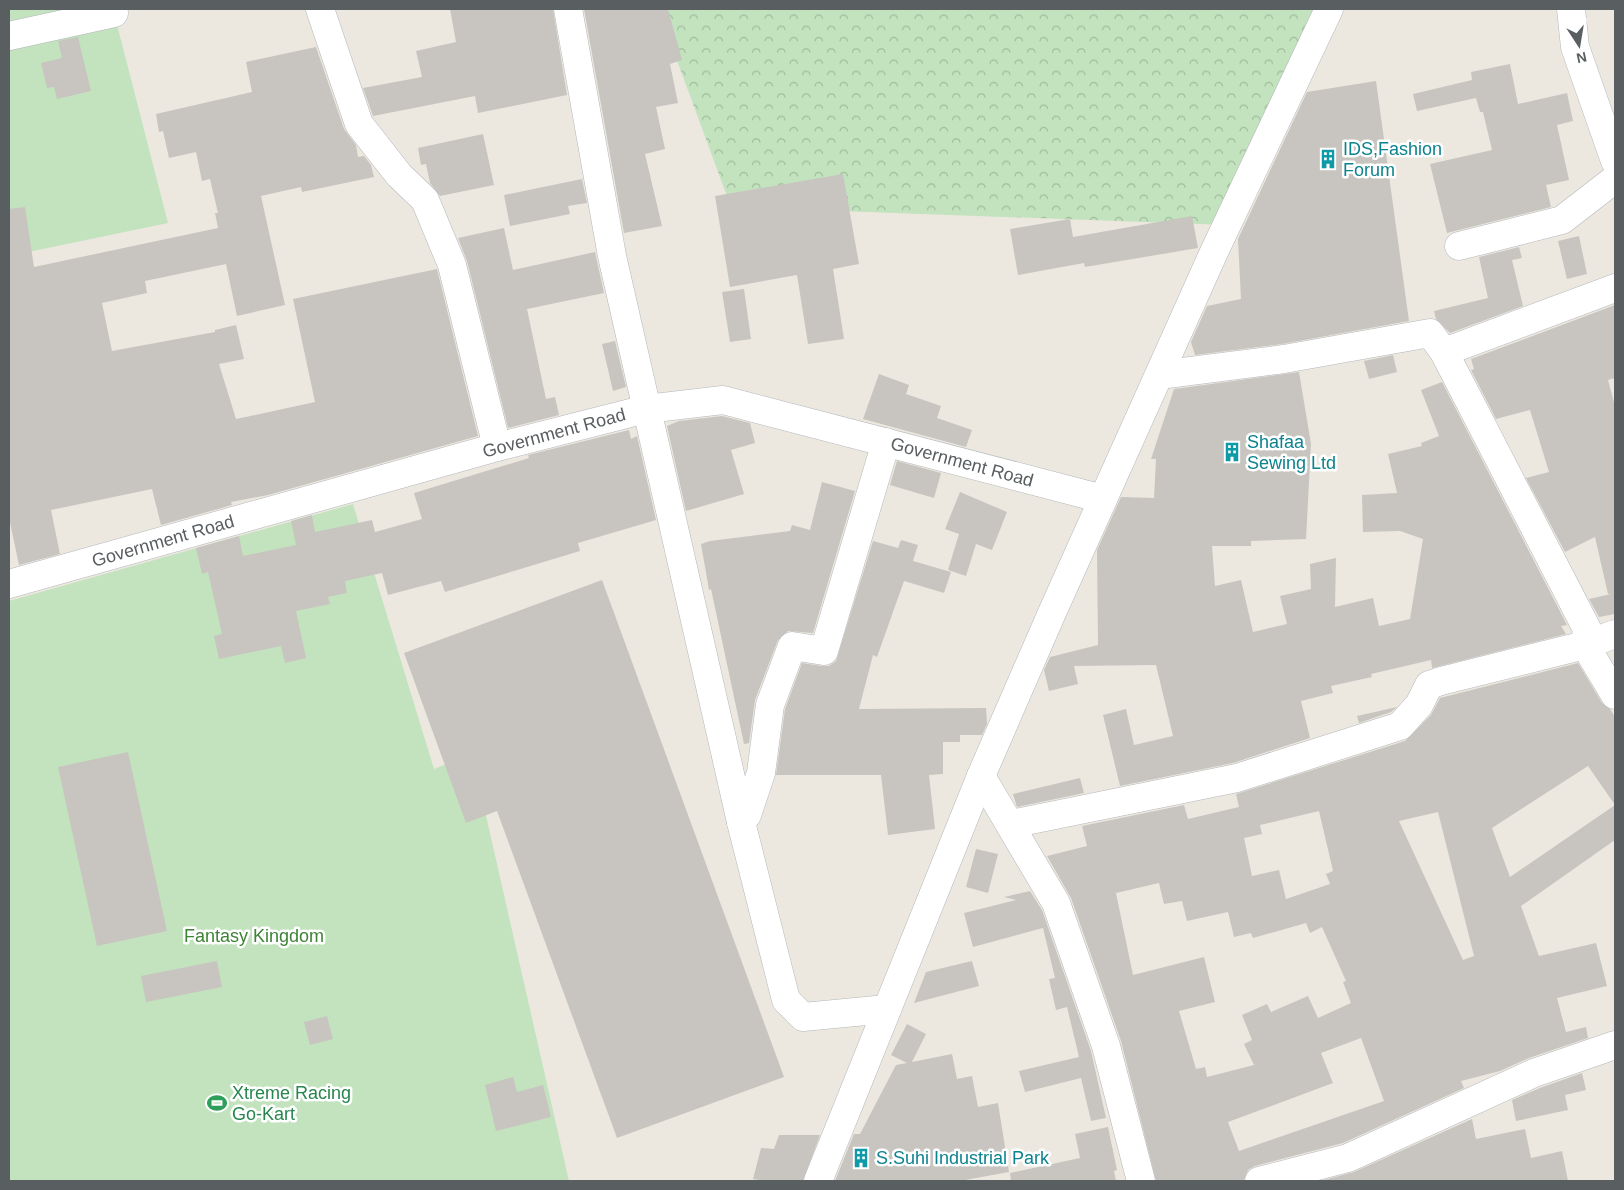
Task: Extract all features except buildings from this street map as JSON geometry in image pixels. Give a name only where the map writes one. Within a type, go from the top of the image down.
[{"type":"street","points":[[320,9],[359,124],[399,175],[425,200],[448,257],[497,447]]},
{"type":"street","points":[[568,9],[612,256],[741,822],[786,1000],[803,1017],[887,1009]]},
{"type":"street","points":[[818,1181],[981,776],[1158,375],[1329,9]]},
{"type":"street","points":[[1571,9],[1575,47],[1615,161]]},
{"type":"street","points":[[9,36],[114,13]]},
{"type":"street","points":[[1459,246],[1562,220],[1615,179]]},
{"type":"street","points":[[1444,352],[1615,288]]},
{"type":"street","points":[[1158,375],[1284,359],[1430,333],[1444,352],[1587,629],[1585,645],[1615,695]]},
{"type":"street","name":"Government Road","points":[[9,584],[497,447],[646,409],[723,400],[1103,498]]},
{"type":"street","points":[[741,822],[747,815],[761,774],[770,705],[792,646],[824,651],[886,442]]},
{"type":"street","points":[[1011,824],[1237,778],[1400,726],[1419,705],[1428,686],[1440,681],[1585,645],[1615,634]]},
{"type":"street","points":[[981,776],[1011,824],[1056,904],[1106,1046],[1141,1181]]},
{"type":"street","points":[[1259,1181],[1348,1158],[1534,1073],[1615,1045]]},
{"type":"green space","points":[[9,9],[113,9],[168,223],[9,256]]},
{"type":"green space","points":[[658,9],[1329,9],[1226,225],[731,207]]},
{"type":"green space","name":"Fantasy Kingdom","points":[[353,504],[434,769],[472,754],[569,1181],[9,1181],[9,601]]},
{"type":"place","name":"IDS,Fashion Forum","points":[[1328,159]]},
{"type":"place","name":"Shafaa Sewing Ltd","points":[[1232,452]]},
{"type":"place","name":"Xtreme Racing Go-Kart","points":[[217,1103]]},
{"type":"place","name":"S.Suhi Industrial Park","points":[[861,1158]]}]
